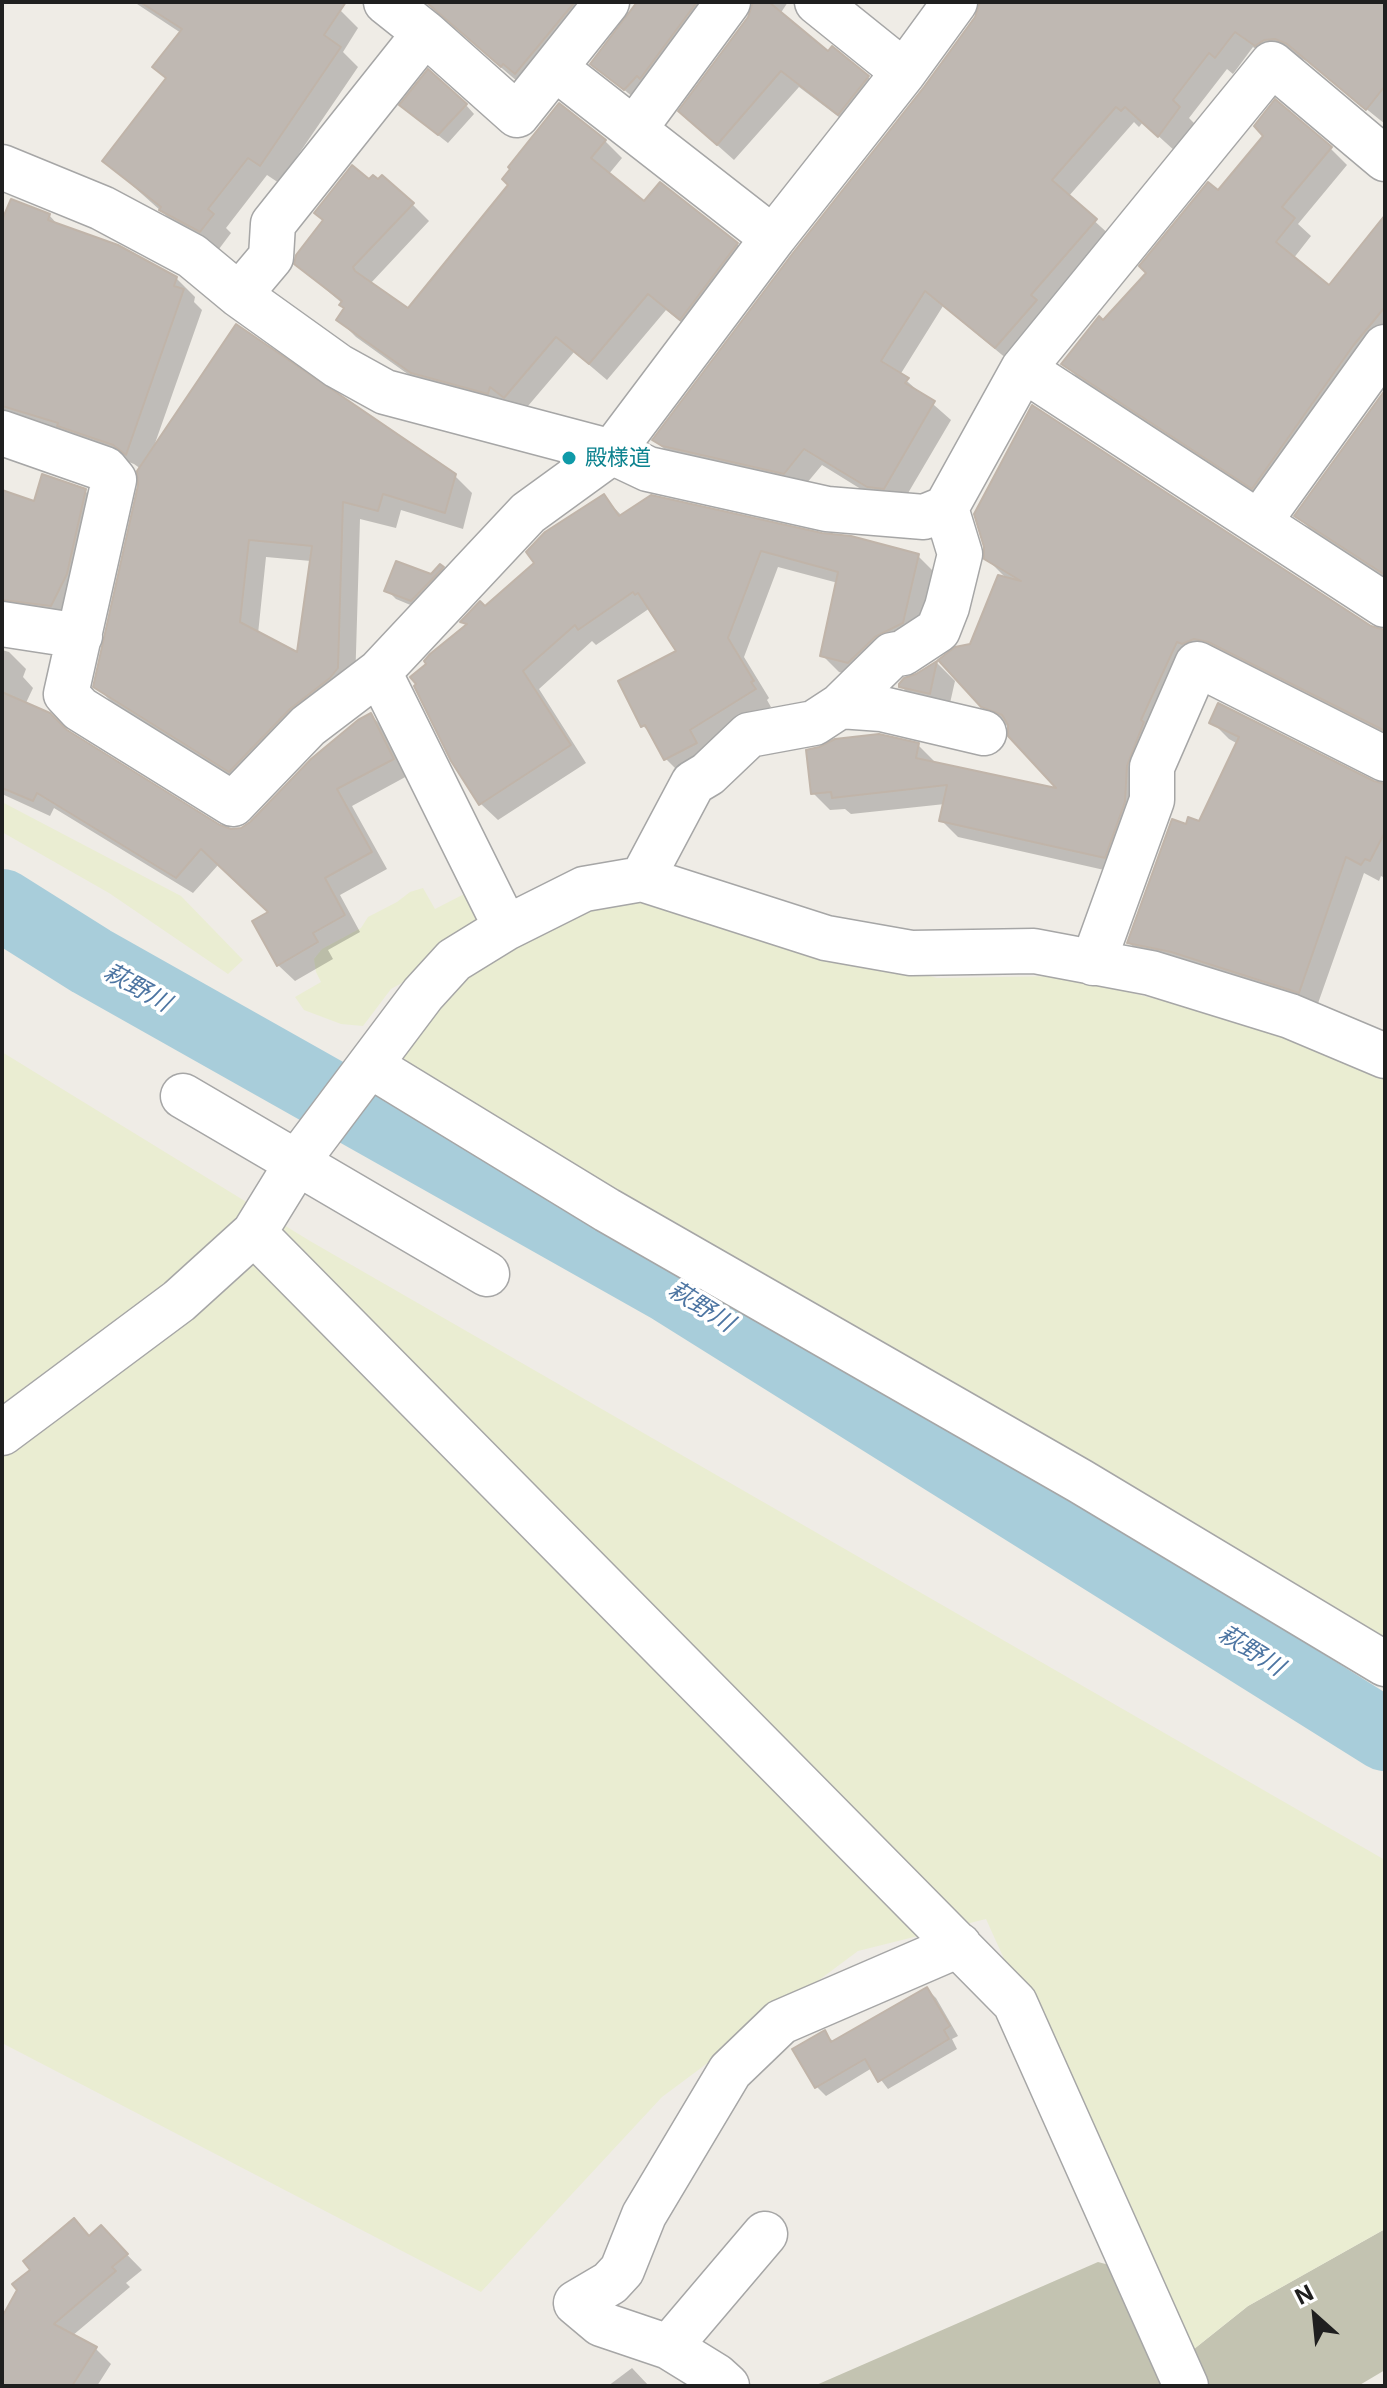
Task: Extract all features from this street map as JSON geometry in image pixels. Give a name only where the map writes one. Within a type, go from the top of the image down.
[{"type":"street","points":[[386,2],[517,115],[607,2]]},
{"type":"street","points":[[635,128],[728,2]]},
{"type":"street","points":[[817,2],[904,72]]},
{"type":"street","points":[[2,433],[105,469],[114,480],[66,694],[80,709],[233,804],[308,726],[379,672],[528,513],[612,452],[955,2]]},
{"type":"street","points":[[239,295],[271,257],[273,224],[425,33]]},
{"type":"street","points":[[4,172],[102,208],[180,249],[338,366],[385,392],[612,452],[648,469],[827,509],[924,517],[946,508],[1023,369],[1272,64],[1385,159]]},
{"type":"street","points":[[555,68],[773,238]]},
{"type":"street","points":[[1259,522],[1385,347]]},
{"type":"street","points":[[1023,369],[1385,605]]},
{"type":"street","points":[[642,879],[693,783],[708,774],[749,735],[814,723],[840,706],[892,655],[903,653],[938,630],[960,554],[946,508]]},
{"type":"street","points":[[2,624],[80,636]]},
{"type":"street","points":[[1093,963],[1152,800],[1152,767],[1197,664],[1385,759]]},
{"type":"street","points":[[379,672],[506,928]]},
{"type":"street","points":[[840,706],[882,709],[984,733]]},
{"type":"street","points":[[10,1418],[179,1301],[254,1233],[300,1160],[423,994],[454,960],[506,928],[584,889],[642,879],[826,938],[911,953],[1034,951],[1151,973],[1276,1011],[1385,1056]]},
{"type":"street","points":[[366,1072],[1080,1481],[1385,1664]]},
{"type":"street","points":[[183,1096],[300,1160],[487,1274]]},
{"type":"street","points":[[254,1233],[1015,2003],[1186,2386]]},
{"type":"street","points":[[727,2386],[669,2347],[601,2324],[576,2303],[610,2283],[622,2270],[644,2215],[730,2071],[781,2022],[959,1945]]},
{"type":"street","points":[[669,2347],[765,2234]]},
{"type":"shaded area","points":[[2,802],[181,896],[243,960],[228,974],[109,893],[2,832]]},
{"type":"shaded area","points":[[423,888],[435,909],[470,891],[479,910],[475,925],[416,975],[391,989],[363,1026],[341,1024],[304,1010],[295,997],[321,982],[314,959],[322,949],[361,928],[368,917],[410,892]]},
{"type":"shaded area","points":[[629,898],[937,978],[1064,976],[1295,1034],[1385,1074],[1385,1642],[395,1061],[468,963],[579,904]]},
{"type":"shaded area","points":[[2,1052],[310,1241],[1385,1860],[1385,2229],[1248,2306],[1184,2357],[986,1919],[858,1951],[662,2097],[481,2292],[2,2043]]},
{"type":"shaded area","points":[[1385,2229],[1385,2370],[1358,2386],[1198,2386],[1184,2357],[1248,2306]]},
{"type":"shaded area","points":[[1098,2262],[1113,2266],[1167,2386],[814,2386]]},
{"type":"building","points":[[140,2],[346,2],[324,35],[341,47],[260,166],[248,158],[208,209],[214,214],[200,232],[159,210],[161,207],[102,161],[166,78],[152,67],[182,29]]},
{"type":"building","points":[[426,2],[575,2],[515,74],[503,64],[501,67]]},
{"type":"building","points":[[637,2],[697,2],[640,79],[637,76],[624,90],[590,64]]},
{"type":"building","points":[[753,2],[769,2],[828,51],[832,46],[869,76],[838,115],[781,71],[717,145],[678,111],[748,17]]},
{"type":"building","points":[[980,2],[1385,2],[1385,86],[1366,110],[1287,44],[1275,39],[1264,40],[1255,46],[1235,32],[1215,58],[1209,53],[1173,100],[1180,107],[1158,137],[1125,107],[1121,111],[1116,107],[1052,180],[1097,219],[1031,295],[1037,300],[995,348],[925,291],[881,361],[909,378],[905,383],[935,401],[884,489],[867,487],[804,449],[784,474],[662,446],[652,440],[793,253],[924,87],[975,17]]},
{"type":"building","points":[[428,69],[467,104],[438,135],[399,105]]},
{"type":"building","points":[[1275,99],[1332,147],[1282,207],[1295,218],[1276,242],[1329,285],[1385,215],[1385,307],[1353,346],[1252,489],[1061,364],[1099,316],[1103,320],[1146,273],[1139,266],[1208,182],[1218,190],[1263,136],[1254,126]]},
{"type":"building","points":[[559,103],[606,140],[591,158],[644,201],[660,182],[738,243],[680,320],[648,294],[589,364],[556,337],[504,398],[490,387],[488,394],[411,373],[336,320],[344,308],[339,305],[342,301],[294,264],[296,255],[323,220],[314,213],[352,165],[369,179],[373,175],[378,179],[382,175],[414,203],[353,267],[408,308],[508,185],[502,179],[510,169],[508,167]]},
{"type":"building","points":[[11,199],[50,214],[48,220],[118,245],[177,277],[174,286],[184,289],[126,455],[113,445],[57,426],[58,423],[2,406],[2,220]]},
{"type":"building","points":[[236,324],[456,474],[445,513],[383,494],[378,511],[343,502],[338,668],[330,678],[290,709],[229,772],[93,687],[138,485],[137,471]],"holes":[[[249,540],[312,546],[297,652],[240,622]]]},
{"type":"building","points":[[1385,390],[1385,575],[1294,516]]},
{"type":"building","points":[[1032,405],[1371,626],[1385,630],[1385,731],[1208,642],[1194,639],[1182,644],[1177,642],[1141,720],[1144,722],[1127,766],[1125,802],[1105,858],[939,821],[947,785],[832,798],[831,792],[811,794],[806,750],[835,739],[879,734],[919,743],[916,758],[1056,788],[1008,736],[1008,725],[1002,715],[981,707],[938,660],[955,647],[970,644],[998,575],[1021,581],[984,559],[984,547],[974,514]]},
{"type":"building","points":[[42,474],[86,489],[67,574],[51,606],[2,600],[2,490],[34,501]]},
{"type":"building","points":[[604,494],[619,516],[651,495],[822,533],[851,536],[919,554],[903,623],[875,637],[848,663],[820,656],[838,572],[761,551],[728,638],[756,689],[690,730],[697,743],[664,760],[645,725],[641,727],[618,681],[676,651],[638,593],[635,595],[633,592],[578,630],[575,625],[523,671],[571,745],[479,805],[451,761],[410,677],[426,664],[424,661],[430,654],[467,624],[460,622],[480,601],[485,606],[534,563],[526,552],[545,532]]},
{"type":"building","points":[[396,561],[431,574],[440,564],[444,567],[411,601],[384,591]]},
{"type":"building","points":[[937,661],[930,694],[899,687],[904,678]]},
{"type":"building","points":[[2,692],[50,713],[67,730],[231,829],[241,828],[250,822],[311,759],[371,713],[394,759],[337,789],[372,852],[325,878],[345,915],[313,933],[318,942],[277,966],[252,921],[268,912],[201,849],[176,878],[37,793],[33,801],[2,788]]},
{"type":"building","points":[[1218,703],[1385,784],[1385,832],[1370,861],[1365,859],[1361,865],[1346,857],[1299,993],[1171,952],[1127,943],[1172,819],[1186,824],[1188,817],[1199,821],[1239,737],[1209,723]]},
{"type":"building","points":[[927,1987],[950,2026],[944,2030],[949,2039],[878,2082],[865,2059],[815,2088],[792,2049],[825,2030],[831,2042]]},
{"type":"building","points":[[74,2218],[89,2236],[101,2225],[128,2254],[112,2267],[116,2271],[54,2324],[97,2347],[72,2386],[2,2386],[2,2317],[17,2290],[12,2284],[30,2270],[23,2261]]},
{"type":"waterway","name":"萩野川","points":[[2,905],[91,961],[671,1288],[1385,1735]]},
{"type":"place","name":"殿様道","points":[[569,458]]}]
